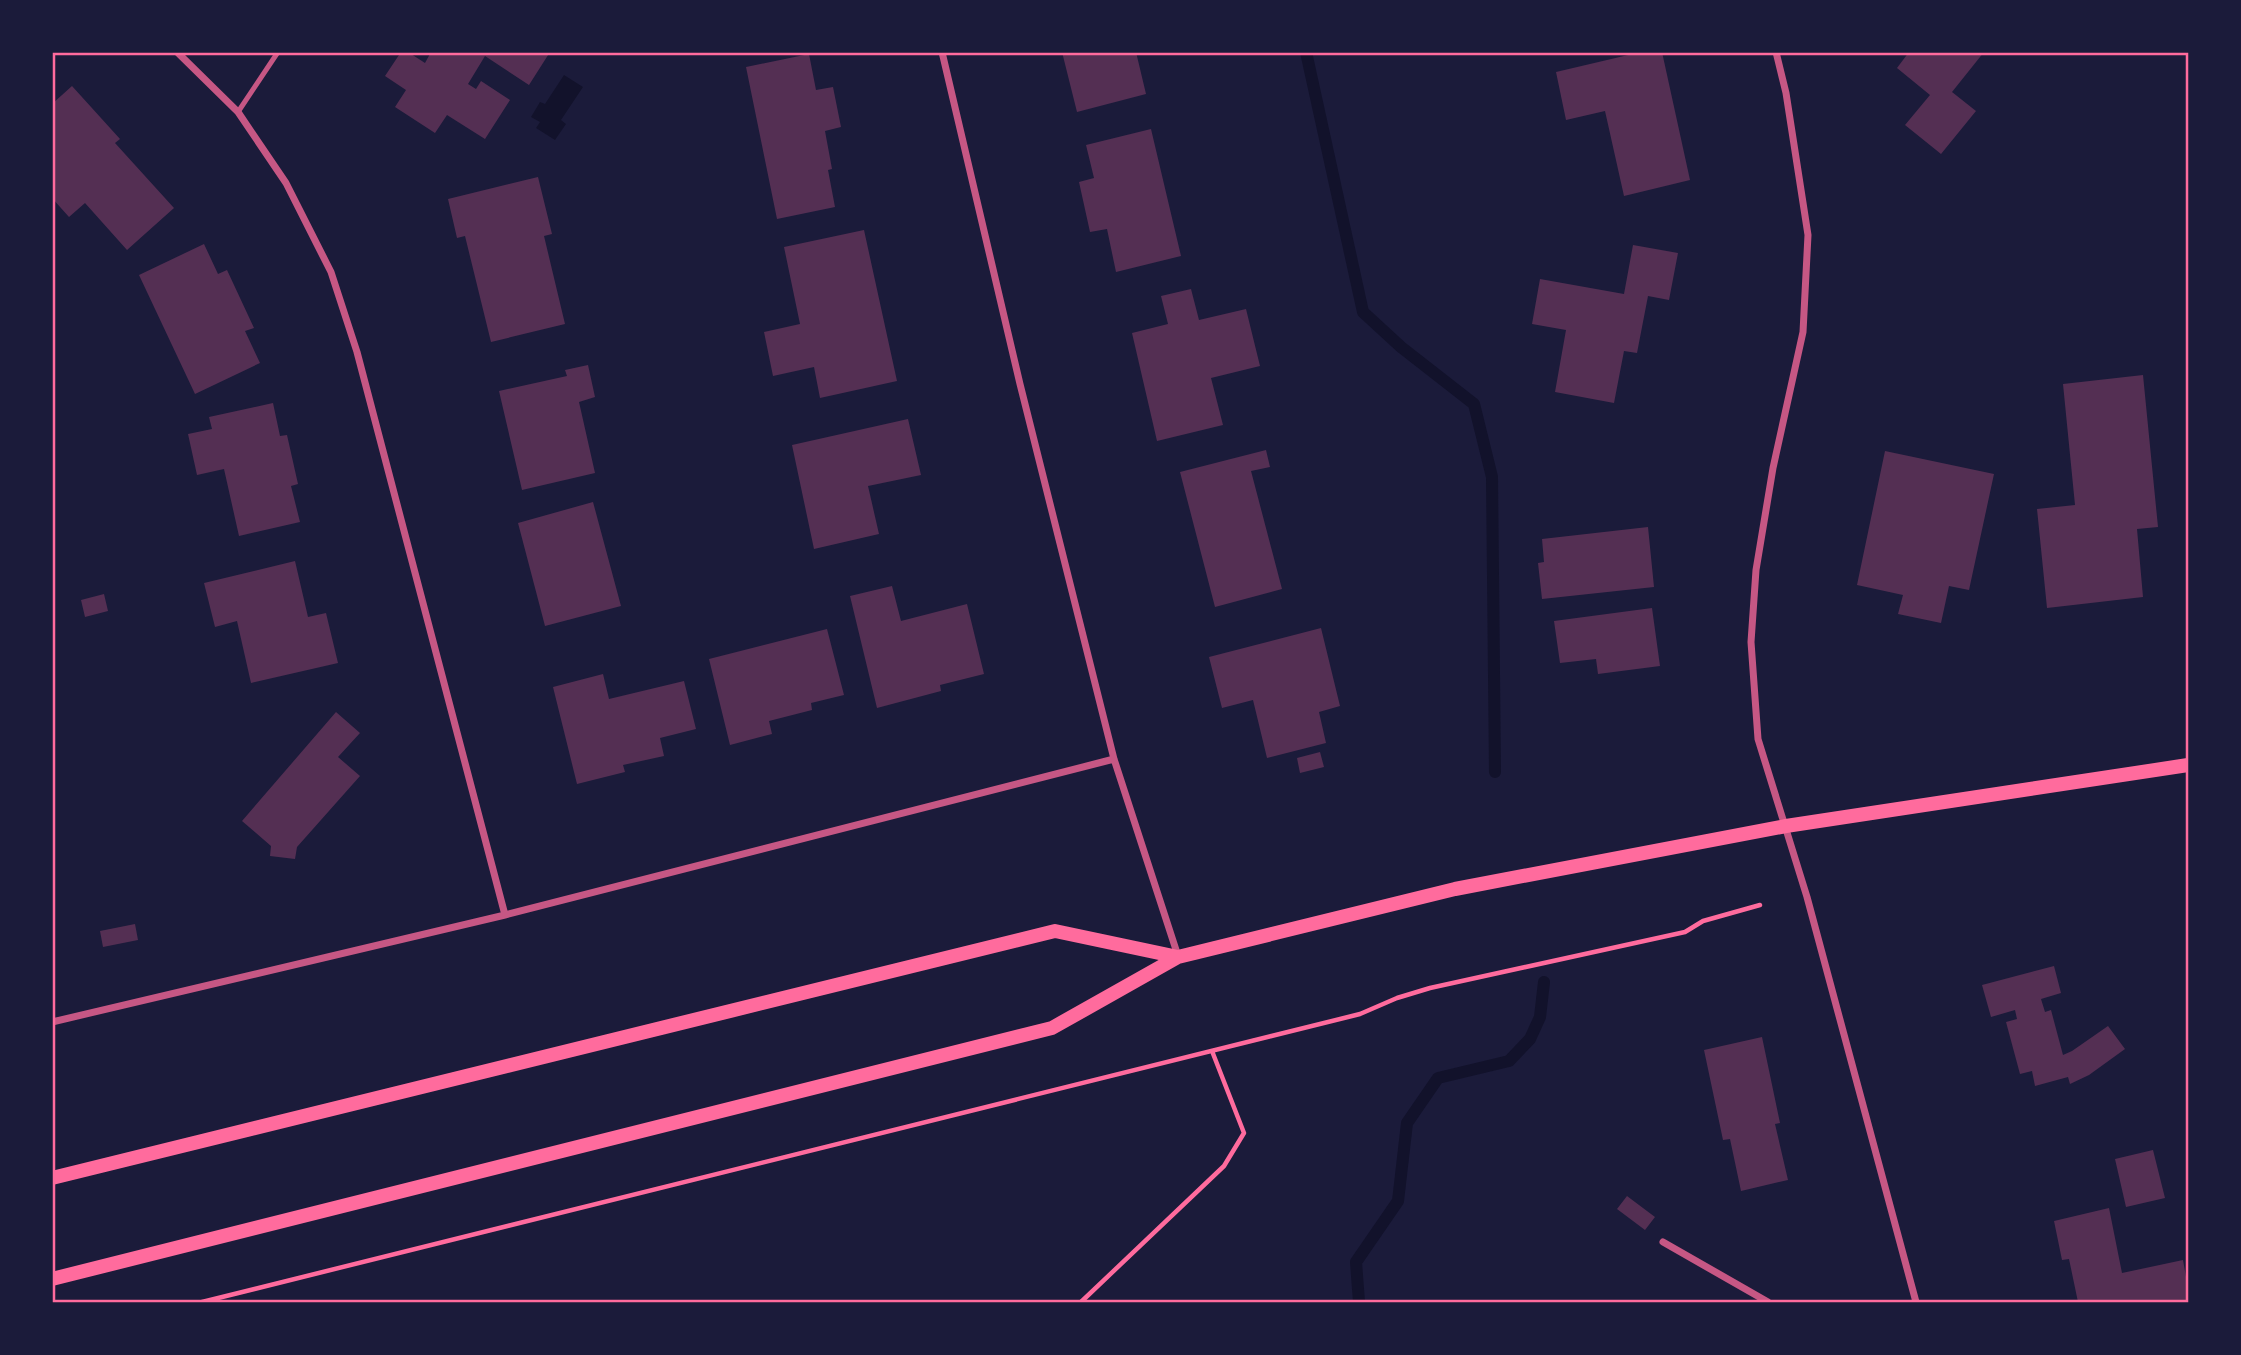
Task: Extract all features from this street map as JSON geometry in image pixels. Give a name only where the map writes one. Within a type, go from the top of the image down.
[{"type":"main road","points":[[52,1279],[1052,1028],[1178,957],[1455,889],[1786,826],[2189,765]]},
{"type":"main road","points":[[52,1178],[1055,932],[1178,957]]},
{"type":"street","points":[[177,52],[238,112],[286,183],[331,272],[357,352],[505,915]]},
{"type":"street","points":[[942,52],[1020,384],[1114,759],[1178,957]]},
{"type":"street","points":[[1776,52],[1786,93],[1808,235],[1803,332],[1773,468],[1756,570],[1751,642],[1758,739],[1786,826],[1916,1303]]},
{"type":"street","points":[[52,1022],[505,915],[1114,759]]},
{"type":"street","points":[[1663,1242],[1768,1303]]},
{"type":"lane","points":[[238,112],[278,52]]},
{"type":"path","points":[[202,1303],[1360,1014],[1396,998],[1430,988],[1685,932],[1703,921],[1760,905]]},
{"type":"path","points":[[1081,1303],[1224,1166],[1244,1133],[1212,1051]]},
{"type":"shaded area","points":[[564,75],[583,87],[561,120],[566,124],[555,140],[536,128],[540,122],[531,117],[540,102],[545,104]]},
{"type":"building","points":[[401,52],[408,52],[425,63],[431,52],[550,52],[529,85],[485,56],[468,84],[476,89],[481,81],[510,100],[485,139],[447,115],[435,133],[395,107],[406,90],[385,76]]},
{"type":"building","points":[[1062,52],[1136,52],[1146,94],[1077,112]]},
{"type":"building","points":[[1641,52],[1662,52],[1690,180],[1624,196],[1605,111],[1566,120],[1556,72]]},
{"type":"building","points":[[1909,52],[1984,52],[1952,92],[1976,111],[1941,154],[1905,125],[1930,95],[1897,68]]},
{"type":"building","points":[[809,54],[816,90],[833,87],[841,127],[825,131],[832,169],[828,170],[835,207],[777,219],[746,67]]},
{"type":"building","points":[[72,86],[120,139],[115,143],[174,208],[127,250],[85,203],[69,217],[52,198],[52,170],[55,168],[52,165],[52,104]]},
{"type":"building","points":[[1151,129],[1181,256],[1116,272],[1107,229],[1090,232],[1079,182],[1094,178],[1086,145]]},
{"type":"building","points":[[538,177],[552,234],[544,236],[565,324],[491,342],[465,236],[457,238],[448,199]]},
{"type":"building","points":[[864,230],[897,381],[820,398],[814,367],[773,376],[764,332],[800,324],[784,247]]},
{"type":"building","points":[[204,244],[218,274],[227,270],[254,328],[245,331],[260,363],[195,394],[139,275]]},
{"type":"building","points":[[1633,245],[1678,253],[1669,300],[1648,296],[1637,353],[1624,351],[1614,403],[1555,392],[1566,330],[1532,324],[1540,279],[1624,294]]},
{"type":"building","points":[[1191,289],[1199,320],[1246,309],[1260,366],[1211,378],[1223,425],[1157,441],[1132,333],[1168,324],[1161,296]]},
{"type":"building","points":[[588,365],[595,397],[579,402],[595,473],[522,490],[499,391],[567,376],[565,370]]},
{"type":"building","points":[[2143,375],[2158,527],[2137,529],[2143,597],[2047,608],[2037,509],[2075,505],[2063,384]]},
{"type":"building","points":[[273,403],[280,436],[287,435],[298,484],[291,486],[300,522],[239,536],[224,469],[197,475],[188,434],[212,429],[209,417]]},
{"type":"building","points":[[908,419],[921,475],[868,486],[879,534],[814,549],[792,445]]},
{"type":"building","points":[[1266,450],[1270,467],[1251,471],[1282,589],[1215,607],[1180,472]]},
{"type":"building","points":[[1885,451],[1994,474],[1969,590],[1949,586],[1941,623],[1898,614],[1903,595],[1857,585]]},
{"type":"building","points":[[593,502],[621,606],[545,626],[518,523]]},
{"type":"building","points":[[1648,527],[1654,587],[1542,599],[1538,563],[1544,562],[1542,539]]},
{"type":"building","points":[[295,561],[308,617],[326,613],[338,663],[251,683],[237,621],[215,627],[204,583]]},
{"type":"building","points":[[892,586],[901,621],[967,604],[984,674],[940,685],[941,691],[877,708],[850,596]]},
{"type":"building","points":[[104,594],[108,611],[85,617],[81,600]]},
{"type":"building","points":[[1652,608],[1660,666],[1598,674],[1596,659],[1560,663],[1554,621]]},
{"type":"building","points":[[1321,628],[1340,706],[1319,712],[1326,743],[1267,758],[1253,700],[1222,708],[1209,657]]},
{"type":"building","points":[[827,629],[844,695],[811,703],[812,710],[769,721],[772,734],[730,745],[709,659]]},
{"type":"building","points":[[603,674],[609,699],[684,681],[696,729],[660,738],[664,756],[623,765],[625,772],[577,784],[553,687]]},
{"type":"building","points":[[336,712],[360,733],[338,757],[360,776],[297,847],[295,859],[270,856],[271,846],[242,821]]},
{"type":"building","points":[[1320,752],[1324,767],[1300,773],[1297,758]]},
{"type":"building","points":[[135,924],[138,940],[103,947],[100,931]]},
{"type":"building","points":[[2054,966],[2061,993],[2041,999],[2045,1012],[2051,1010],[2063,1055],[2108,1026],[2125,1049],[2089,1075],[2070,1084],[2068,1077],[2035,1086],[2032,1071],[2020,1074],[2006,1022],[2017,1019],[2015,1010],[1991,1017],[1982,985]]},
{"type":"building","points":[[1762,1037],[1780,1123],[1775,1124],[1788,1180],[1741,1191],[1730,1139],[1723,1140],[1704,1050]]},
{"type":"building","points":[[2153,1150],[2165,1198],[2126,1207],[2115,1159]]},
{"type":"building","points":[[1627,1196],[1655,1217],[1645,1230],[1617,1209]]},
{"type":"building","points":[[2109,1208],[2122,1273],[2183,1260],[2188,1302],[2078,1302],[2069,1259],[2062,1260],[2054,1221]]},
{"type":"waterway","points":[[1306,52],[1363,312],[1401,347],[1474,404],[1492,477],[1495,772]]},
{"type":"waterway","points":[[1359,1302],[1356,1262],[1398,1201],[1407,1123],[1438,1078],[1509,1061],[1530,1039],[1540,1017],[1544,982]]}]
